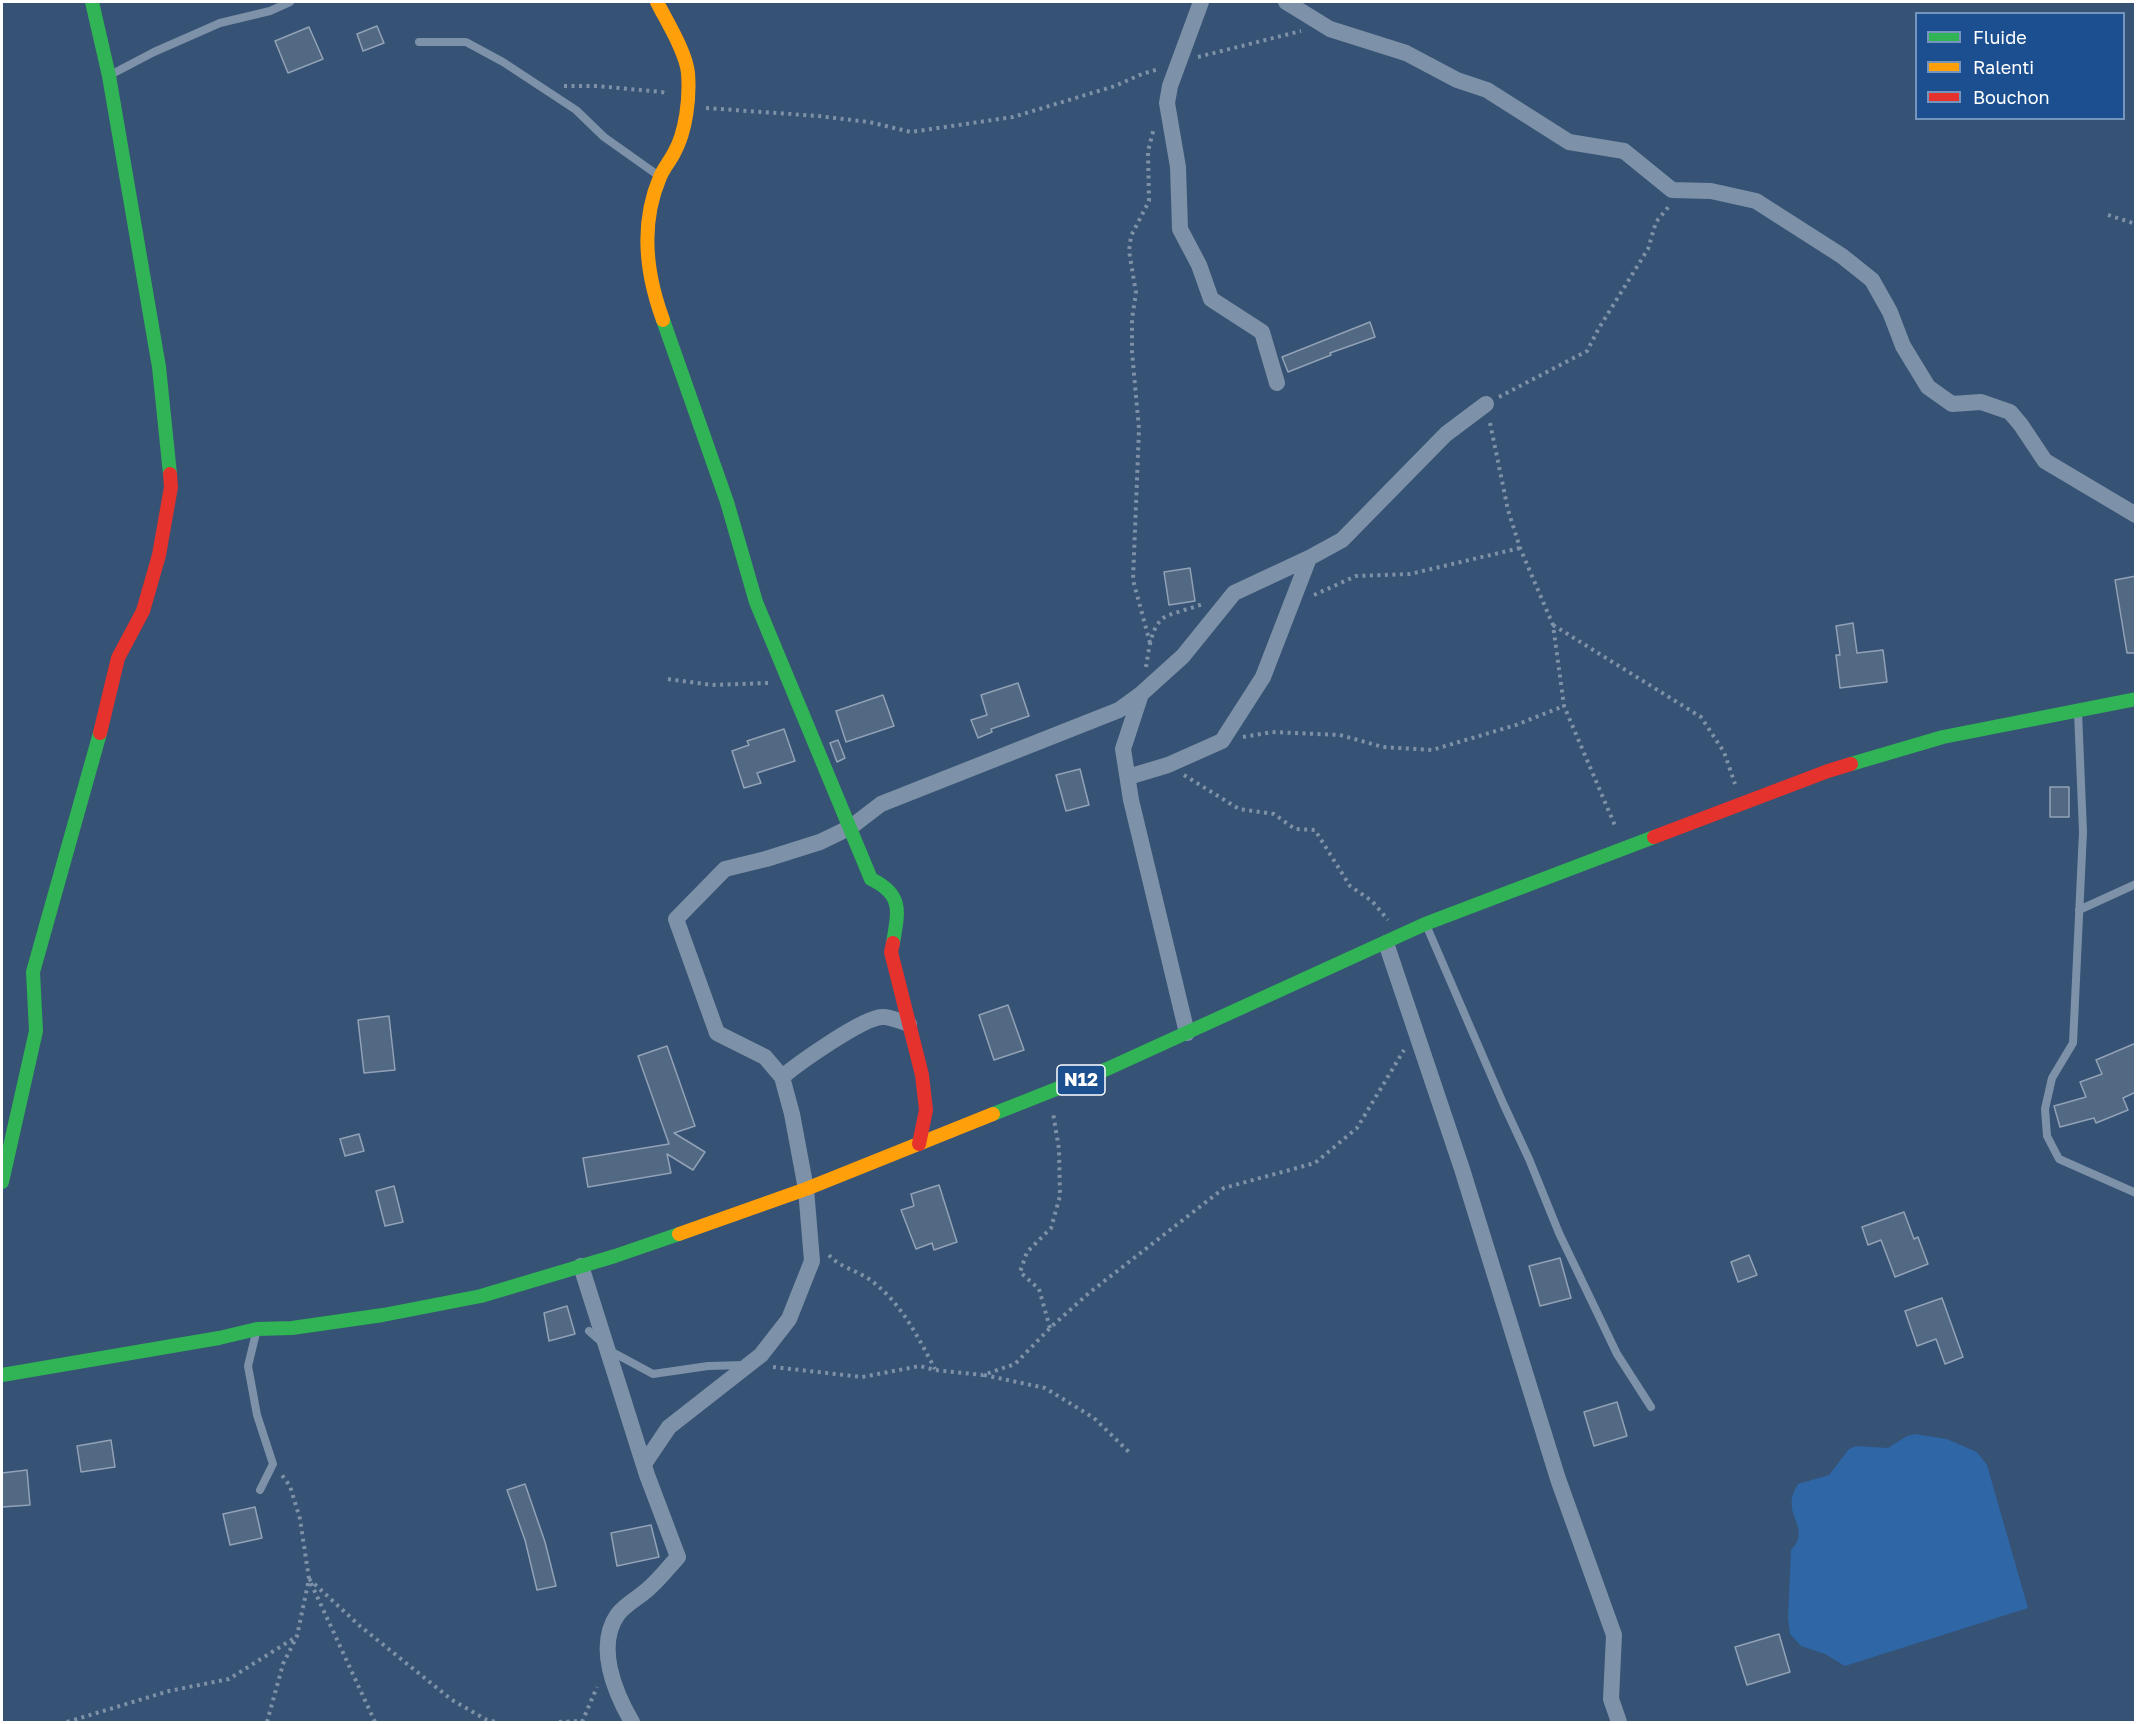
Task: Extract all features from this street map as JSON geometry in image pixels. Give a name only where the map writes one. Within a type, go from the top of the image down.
[{"type":"street","points":[[2,1182],[36,1031],[33,972],[96,750],[118,658],[143,611],[159,555],[171,487],[159,367],[109,76],[92,2]]},
{"type":"street","points":[[657,2],[686,60],[688,73],[685,128],[675,152],[660,177],[647,225],[648,266],[658,307],[727,502],[756,602],[871,879],[883,885],[895,898],[898,910],[891,952],[922,1075],[926,1110],[919,1144]]},
{"type":"street","points":[[1201,2],[1170,86],[1167,103],[1178,167],[1180,229],[1199,265],[1211,299],[1262,332],[1277,383]]},
{"type":"street","points":[[1286,2],[1323,25],[1406,53],[1456,80],[1487,90],[1569,142],[1624,151],[1672,190],[1711,191],[1756,201],[1842,256],[1872,280],[1890,312],[1903,346],[1928,387],[1953,404],[1981,402],[2010,412],[2045,461],[2136,515]]},
{"type":"street","points":[[644,1464],[669,1427],[761,1354],[789,1318],[812,1261],[806,1190],[792,1114],[782,1077],[765,1057],[717,1033],[676,919],[725,869],[820,842],[851,827],[881,804],[1119,710],[1141,694],[1183,656],[1234,593],[1342,540],[1446,434],[1486,404]]},
{"type":"street","points":[[1128,777],[1168,765],[1222,741],[1263,677],[1309,558]]},
{"type":"street","points":[[1141,694],[1123,749],[1131,800],[1187,1033]]},
{"type":"street","name":"N12","points":[[2,1375],[219,1338],[256,1329],[291,1328],[383,1315],[481,1296],[581,1266],[806,1190],[1107,1070],[1425,924],[1828,771],[1943,737],[2136,699]]},
{"type":"street","points":[[1386,943],[1462,1169],[1558,1479],[1614,1635],[1611,1699],[1619,1722]]},
{"type":"street","points":[[782,1077],[801,1061],[869,1020],[884,1017],[909,1024]]},
{"type":"street","points":[[581,1266],[644,1464],[678,1557],[648,1589],[618,1614],[610,1632],[608,1663],[618,1698],[632,1722]]},
{"type":"lane","points":[[109,76],[153,52],[220,23],[270,11],[290,2]]},
{"type":"lane","points":[[419,42],[466,42],[540,86],[576,111],[604,136],[660,177]]},
{"type":"lane","points":[[2078,711],[2083,832],[2073,1042],[2052,1078],[2045,1109],[2047,1136],[2059,1159],[2136,1193]]},
{"type":"lane","points":[[2079,910],[2136,884]]},
{"type":"lane","points":[[1425,924],[1529,1159],[1559,1233],[1617,1354],[1651,1407]]},
{"type":"lane","points":[[256,1329],[248,1366],[257,1415],[273,1464],[260,1490]]},
{"type":"lane","points":[[588,1331],[614,1353],[653,1374],[708,1366],[747,1365]]},
{"type":"path","points":[[540,86],[597,86],[662,92],[686,107],[818,116],[869,122],[911,132],[1013,117],[1115,86],[1142,74],[1210,53],[1323,25]]},
{"type":"path","points":[[1150,643],[1133,580],[1139,429],[1132,352],[1132,319],[1136,294],[1129,251],[1131,236],[1149,201],[1148,151],[1152,131],[1167,103]]},
{"type":"path","points":[[1624,848],[1564,706],[1553,625],[1520,548],[1508,510],[1486,404],[1587,351],[1648,249],[1656,222],[1682,190]]},
{"type":"path","points":[[2108,215],[2136,224]]},
{"type":"path","points":[[1291,605],[1356,576],[1410,574],[1520,548]]},
{"type":"path","points":[[1141,694],[1150,643],[1159,621],[1167,615],[1234,593]]},
{"type":"path","points":[[1553,625],[1701,717],[1724,752],[1742,803]]},
{"type":"path","points":[[668,679],[712,685],[789,683]]},
{"type":"path","points":[[1222,741],[1272,732],[1341,735],[1383,747],[1432,750],[1516,725],[1564,706]]},
{"type":"path","points":[[1168,765],[1239,808],[1274,814],[1295,829],[1315,830],[1350,886],[1372,901],[1401,935]]},
{"type":"path","points":[[983,1375],[1016,1364],[1050,1328],[1089,1293],[1224,1188],[1316,1163],[1356,1128],[1415,1031]]},
{"type":"path","points":[[1050,1092],[1059,1149],[1060,1196],[1052,1228],[1027,1252],[1020,1272],[1039,1289],[1050,1328]]},
{"type":"path","points":[[810,1234],[834,1261],[868,1278],[895,1301],[920,1339],[935,1370]]},
{"type":"path","points":[[747,1365],[862,1377],[920,1366],[935,1370],[983,1375],[1045,1388],[1094,1418],[1130,1453]]},
{"type":"path","points":[[273,1464],[290,1486],[300,1519],[309,1579],[375,1722]]},
{"type":"path","points":[[267,1722],[283,1664],[297,1636],[309,1579]]},
{"type":"path","points":[[309,1579],[360,1626],[452,1700],[487,1720],[496,1722]]},
{"type":"path","points":[[68,1722],[169,1691],[229,1679],[297,1636]]},
{"type":"path","points":[[559,1722],[582,1722],[608,1663]]},
{"type":"shaded area","points":[[1915,1434],[1947,1439],[1977,1452],[1987,1465],[2028,1608],[1845,1666],[1825,1654],[1801,1646],[1790,1634],[1788,1618],[1791,1550],[1799,1537],[1792,1496],[1798,1484],[1829,1475],[1849,1449],[1856,1446],[1888,1448],[1907,1436]]},
{"type":"building","points":[[377,26],[384,43],[363,51],[357,34]]},
{"type":"building","points":[[309,27],[323,59],[288,73],[275,41]]},
{"type":"building","points":[[1370,322],[1375,337],[1330,353],[1331,355],[1288,372],[1282,357]]},
{"type":"building","points":[[1190,568],[1195,601],[1169,605],[1164,572]]},
{"type":"building","points":[[2136,576],[2136,653],[2127,653],[2115,580]]},
{"type":"building","points":[[1853,623],[1857,653],[1883,650],[1887,682],[1840,688],[1836,655],[1840,655],[1836,626]]},
{"type":"building","points":[[1018,683],[1029,716],[991,729],[992,732],[978,738],[971,720],[987,715],[981,695]]},
{"type":"building","points":[[883,695],[894,726],[846,742],[836,711]]},
{"type":"building","points":[[784,729],[795,761],[757,773],[761,783],[744,788],[732,751],[749,745],[747,741]]},
{"type":"building","points":[[838,740],[845,758],[837,762],[830,743]]},
{"type":"building","points":[[1080,769],[1089,805],[1066,811],[1056,775]]},
{"type":"building","points":[[2050,787],[2069,787],[2069,817],[2050,817]]},
{"type":"building","points":[[1008,1005],[1024,1050],[994,1060],[979,1015]]},
{"type":"building","points":[[389,1016],[395,1070],[364,1073],[358,1020]]},
{"type":"building","points":[[2136,1043],[2136,1092],[2123,1098],[2128,1110],[2096,1123],[2094,1118],[2060,1127],[2054,1106],[2086,1097],[2080,1082],[2102,1074],[2096,1060]]},
{"type":"building","points":[[667,1046],[695,1126],[674,1133],[705,1152],[693,1170],[667,1154],[671,1173],[588,1187],[583,1158],[669,1144],[638,1056]]},
{"type":"building","points":[[359,1134],[364,1151],[345,1156],[340,1139]]},
{"type":"building","points":[[939,1185],[957,1242],[934,1250],[932,1243],[916,1249],[901,1210],[914,1206],[911,1194]]},
{"type":"building","points":[[394,1186],[403,1222],[385,1226],[376,1191]]},
{"type":"building","points":[[1904,1212],[1914,1239],[1918,1237],[1928,1264],[1895,1277],[1881,1240],[1868,1245],[1862,1227]]},
{"type":"building","points":[[1749,1255],[1757,1275],[1738,1282],[1731,1262]]},
{"type":"building","points":[[1560,1258],[1571,1298],[1540,1306],[1529,1266]]},
{"type":"building","points":[[1942,1298],[1963,1357],[1945,1364],[1936,1339],[1917,1346],[1905,1311]]},
{"type":"building","points":[[567,1306],[575,1334],[549,1341],[544,1313]]},
{"type":"building","points":[[1617,1402],[1627,1436],[1594,1446],[1584,1412]]},
{"type":"building","points":[[111,1440],[115,1467],[81,1472],[77,1446]]},
{"type":"building","points":[[27,1470],[30,1505],[2,1507],[2,1473]]},
{"type":"building","points":[[525,1484],[545,1542],[556,1586],[537,1590],[525,1540],[507,1490]]},
{"type":"building","points":[[255,1507],[262,1538],[230,1545],[223,1514]]},
{"type":"building","points":[[651,1525],[659,1557],[617,1566],[611,1533]]},
{"type":"building","points":[[1779,1634],[1790,1672],[1747,1685],[1735,1647]]},
{"type":"traffic: fast","points":[[92,2],[109,76],[159,367],[170,474]]},
{"type":"traffic: fast","points":[[663,320],[727,502],[756,602],[871,879],[882,885],[894,898],[897,913],[893,943]]},
{"type":"traffic: fast","points":[[1851,764],[1943,737],[2136,699]]},
{"type":"traffic: fast","points":[[2,1182],[36,1031],[33,972],[100,733]]},
{"type":"traffic: fast","points":[[993,1114],[1107,1069],[1425,924],[1654,837]]},
{"type":"traffic: fast","points":[[2,1375],[219,1338],[257,1329],[292,1328],[383,1315],[481,1296],[615,1256],[679,1234]]},
{"type":"traffic: slow","points":[[657,2],[676,37],[688,73],[688,104],[682,135],[661,174],[654,195],[648,231],[649,267],[663,320]]},
{"type":"traffic: slow","points":[[679,1234],[806,1189],[993,1114]]},
{"type":"traffic: jam","points":[[100,733],[118,658],[143,611],[159,555],[171,487],[170,474]]},
{"type":"traffic: jam","points":[[1654,837],[1851,764]]},
{"type":"traffic: jam","points":[[893,943],[891,952],[922,1075],[926,1110],[919,1144]]}]
